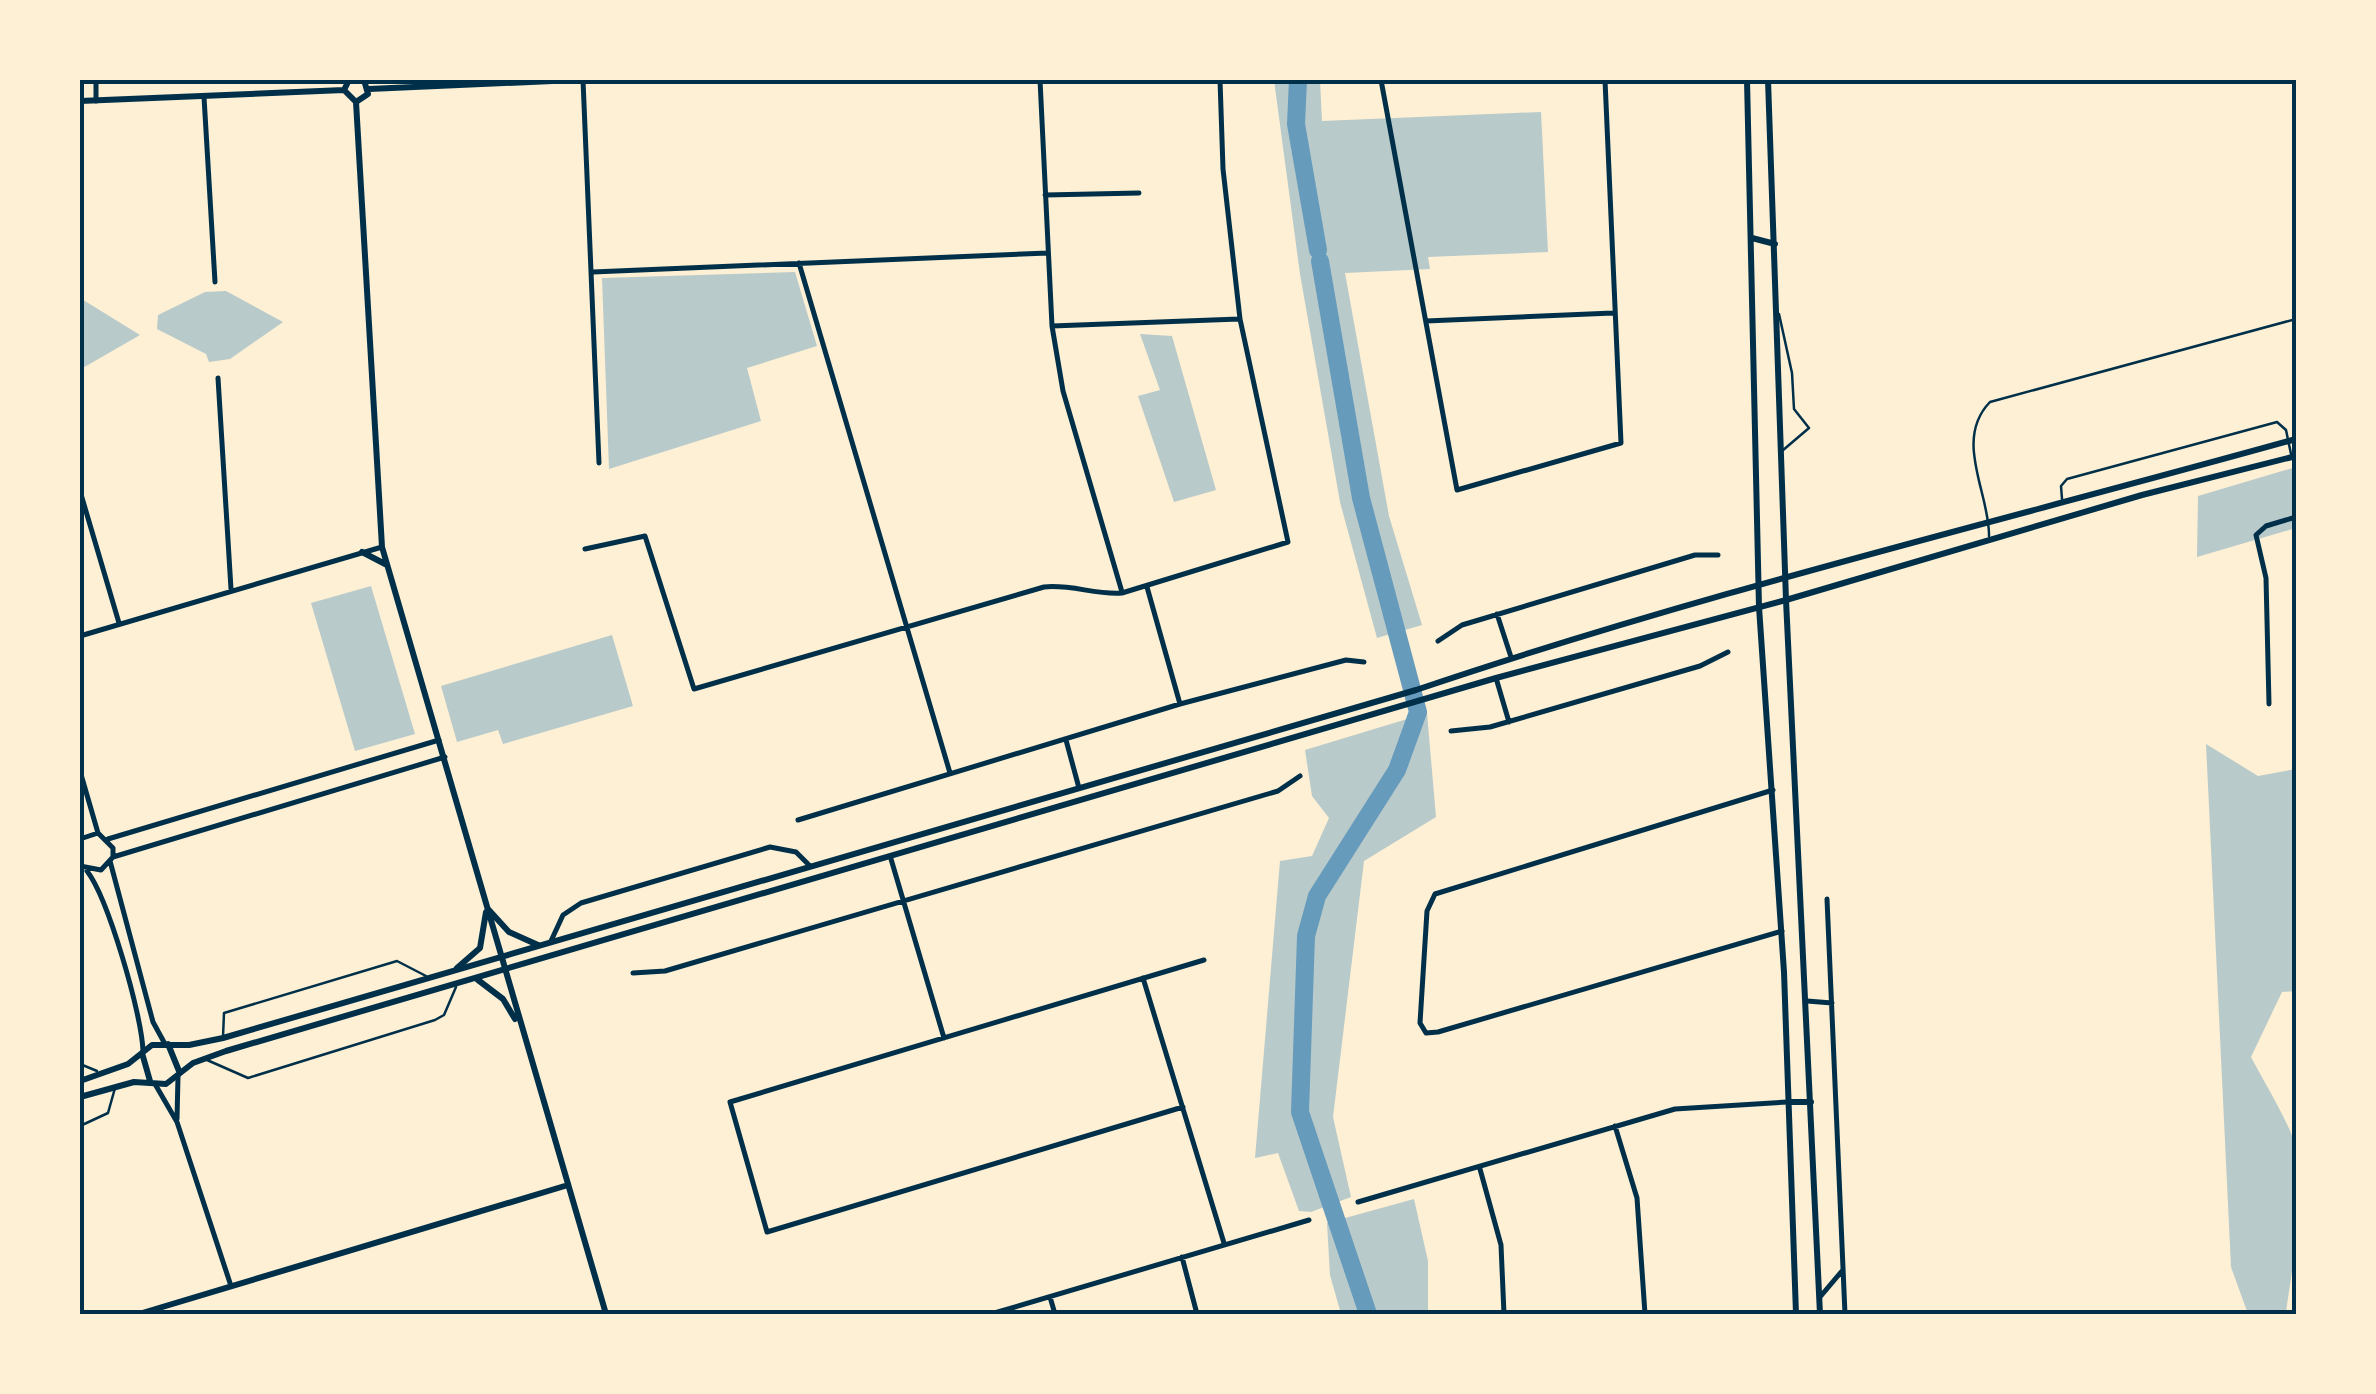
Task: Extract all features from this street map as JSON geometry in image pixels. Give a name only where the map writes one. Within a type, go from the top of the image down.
[{"type":"main road","points":[[344,90],[349,80]]},
{"type":"main road","points":[[356,102],[366,98],[369,89],[364,80]]},
{"type":"main road","points":[[369,89],[574,80]]},
{"type":"main road","points":[[1747,80],[1759,607],[1782,931],[1796,1314]]},
{"type":"main road","points":[[1768,80],[1778,308],[1778,455],[1820,1314]]},
{"type":"main road","points":[[80,101],[344,90],[356,102],[382,547],[606,1314]]},
{"type":"main road","points":[[1752,238],[1775,240]]},
{"type":"main road","points":[[80,1081],[102,1075],[143,1052],[167,1044],[223,1038],[1416,690],[1511,657],[1760,585],[2292,440]]},
{"type":"main road","points":[[80,1097],[115,1086],[166,1084],[202,1058],[891,859],[1496,678],[1786,600],[1989,538],[2294,457]]},
{"type":"main road","points":[[362,552],[388,566]]},
{"type":"main road","points":[[1511,657],[1516,673]]},
{"type":"main road","points":[[1492,663],[1496,678]]},
{"type":"main road","points":[[1079,788],[1085,800]]},
{"type":"main road","points":[[890,845],[891,859]]},
{"type":"main road","points":[[487,908],[509,932],[538,945]]},
{"type":"main road","points":[[452,972],[480,948],[487,908]]},
{"type":"main road","points":[[478,980],[503,998],[520,1029]]},
{"type":"main road","points":[[167,1044],[176,1057],[178,1074]]},
{"type":"main road","points":[[143,1052],[152,1083]]},
{"type":"main road","points":[[1788,1102],[1811,1102]]},
{"type":"main road","points":[[138,1314],[568,1185]]},
{"type":"street","points":[[96,80],[96,100]]},
{"type":"street","points":[[583,80],[599,462]]},
{"type":"street","points":[[1040,80],[1052,326],[1063,392],[1122,593]]},
{"type":"street","points":[[585,550],[645,536],[694,689],[1044,587],[1060,586],[1098,595],[1122,593],[1288,542],[1240,319],[1223,168],[1220,80]]},
{"type":"street","points":[[1381,80],[1457,490],[1621,444],[1604,80]]},
{"type":"street","points":[[204,96],[215,282]]},
{"type":"street","points":[[1045,195],[1139,193]]},
{"type":"street","points":[[593,272],[1048,253]]},
{"type":"street","points":[[798,263],[950,774]]},
{"type":"street","points":[[1426,321],[1614,312]]},
{"type":"street","points":[[1052,326],[1240,319]]},
{"type":"street","points":[[218,378],[231,590]]},
{"type":"street","points":[[80,492],[120,624]]},
{"type":"street","points":[[2269,704],[2266,578],[2256,535],[2266,526],[2296,517]]},
{"type":"street","points":[[80,636],[382,547]]},
{"type":"street","points":[[1438,640],[1452,629],[1498,614],[1695,555],[1718,555]]},
{"type":"street","points":[[1146,587],[1180,704]]},
{"type":"street","points":[[1498,614],[1511,657]]},
{"type":"street","points":[[1451,731],[1509,722],[1700,666],[1728,652]]},
{"type":"street","points":[[798,820],[1180,704],[1346,660],[1364,662]]},
{"type":"street","points":[[1496,678],[1509,722]]},
{"type":"street","points":[[80,828],[81,838],[98,834],[108,839],[438,740]]},
{"type":"street","points":[[1066,740],[1079,788]]},
{"type":"street","points":[[80,866],[101,870],[111,859],[444,756]]},
{"type":"street","points":[[80,771],[98,834]]},
{"type":"street","points":[[633,973],[665,971],[904,902],[1278,790],[1300,776]]},
{"type":"street","points":[[1774,789],[1434,894],[1428,911],[1420,1024],[1426,1033],[1438,1032],[1782,931]]},
{"type":"street","points":[[108,839],[153,1022],[167,1044]]},
{"type":"street","points":[[551,941],[563,915],[581,904],[770,847],[796,852],[810,866]]},
{"type":"street","points":[[891,859],[944,1038]]},
{"type":"street","points":[[87,870],[101,895],[141,1026],[143,1052]]},
{"type":"street","points":[[1827,899],[1845,1314]]},
{"type":"street","points":[[1183,1107],[767,1232],[730,1102],[1204,960]]},
{"type":"street","points":[[1143,978],[1224,1243]]},
{"type":"street","points":[[1806,1001],[1832,1003]]},
{"type":"street","points":[[176,1122],[178,1074]]},
{"type":"street","points":[[152,1083],[176,1122],[231,1286]]},
{"type":"street","points":[[1358,1202],[1690,1106],[1788,1102]]},
{"type":"street","points":[[1615,1126],[1637,1198],[1645,1314]]},
{"type":"street","points":[[1480,1169],[1500,1244],[1504,1314]]},
{"type":"street","points":[[991,1314],[1309,1220]]},
{"type":"street","points":[[1182,1257],[1197,1314]]},
{"type":"street","points":[[1820,1298],[1843,1269]]},
{"type":"street","points":[[1050,1297],[1055,1314]]},
{"type":"lane","points":[[1778,308],[1792,372],[1794,409],[1808,428],[1778,455]]},
{"type":"lane","points":[[1989,538],[1989,522],[1977,487],[1975,427],[1990,402],[2296,319]]},
{"type":"lane","points":[[2062,500],[2061,486],[2067,479],[2277,422],[2292,440],[2294,457]]},
{"type":"lane","points":[[223,1038],[224,1013],[397,961],[431,978]]},
{"type":"lane","points":[[202,1058],[248,1078],[435,1020],[444,1015],[457,986]]},
{"type":"lane","points":[[80,1064],[102,1075]]},
{"type":"lane","points":[[80,1126],[108,1113],[115,1086]]},
{"type":"shaded area","points":[[1274,80],[1320,80],[1322,121],[1541,112],[1548,252],[1428,257],[1430,269],[1345,273],[1389,516],[1422,625],[1377,638],[1340,502],[1300,274]]},
{"type":"shaded area","points":[[795,272],[817,346],[747,368],[761,421],[609,469],[602,278]]},
{"type":"shaded area","points":[[226,291],[283,322],[230,359],[209,362],[206,354],[157,329],[158,315],[205,292]]},
{"type":"shaded area","points":[[80,298],[140,335],[81,369],[80,369]]},
{"type":"shaded area","points":[[1140,334],[1172,336],[1216,490],[1174,502],[1138,396],[1160,390]]},
{"type":"shaded area","points":[[2296,467],[2296,528],[2197,557],[2198,496]]},
{"type":"shaded area","points":[[371,586],[415,734],[355,751],[311,603]]},
{"type":"shaded area","points":[[612,635],[633,706],[503,744],[498,730],[457,742],[441,686]]},
{"type":"shaded area","points":[[1427,713],[1436,817],[1364,861],[1333,1117],[1351,1197],[1311,1212],[1299,1211],[1278,1153],[1255,1158],[1280,861],[1312,856],[1329,818],[1312,796],[1305,750]]},
{"type":"shaded area","points":[[2206,744],[2258,776],[2296,769],[2296,991],[2282,992],[2251,1057],[2287,1123],[2296,1152],[2298,1221],[2286,1312],[2248,1314],[2231,1267]]},
{"type":"shaded area","points":[[1414,1199],[1428,1261],[1428,1314],[1341,1314],[1330,1275],[1327,1223]]},
{"type":"waterway","points":[[1298,80],[1296,124],[1318,250]]},
{"type":"waterway","points":[[1320,261],[1361,498],[1418,712],[1397,770],[1317,896],[1306,936],[1300,1112],[1368,1314]]}]
